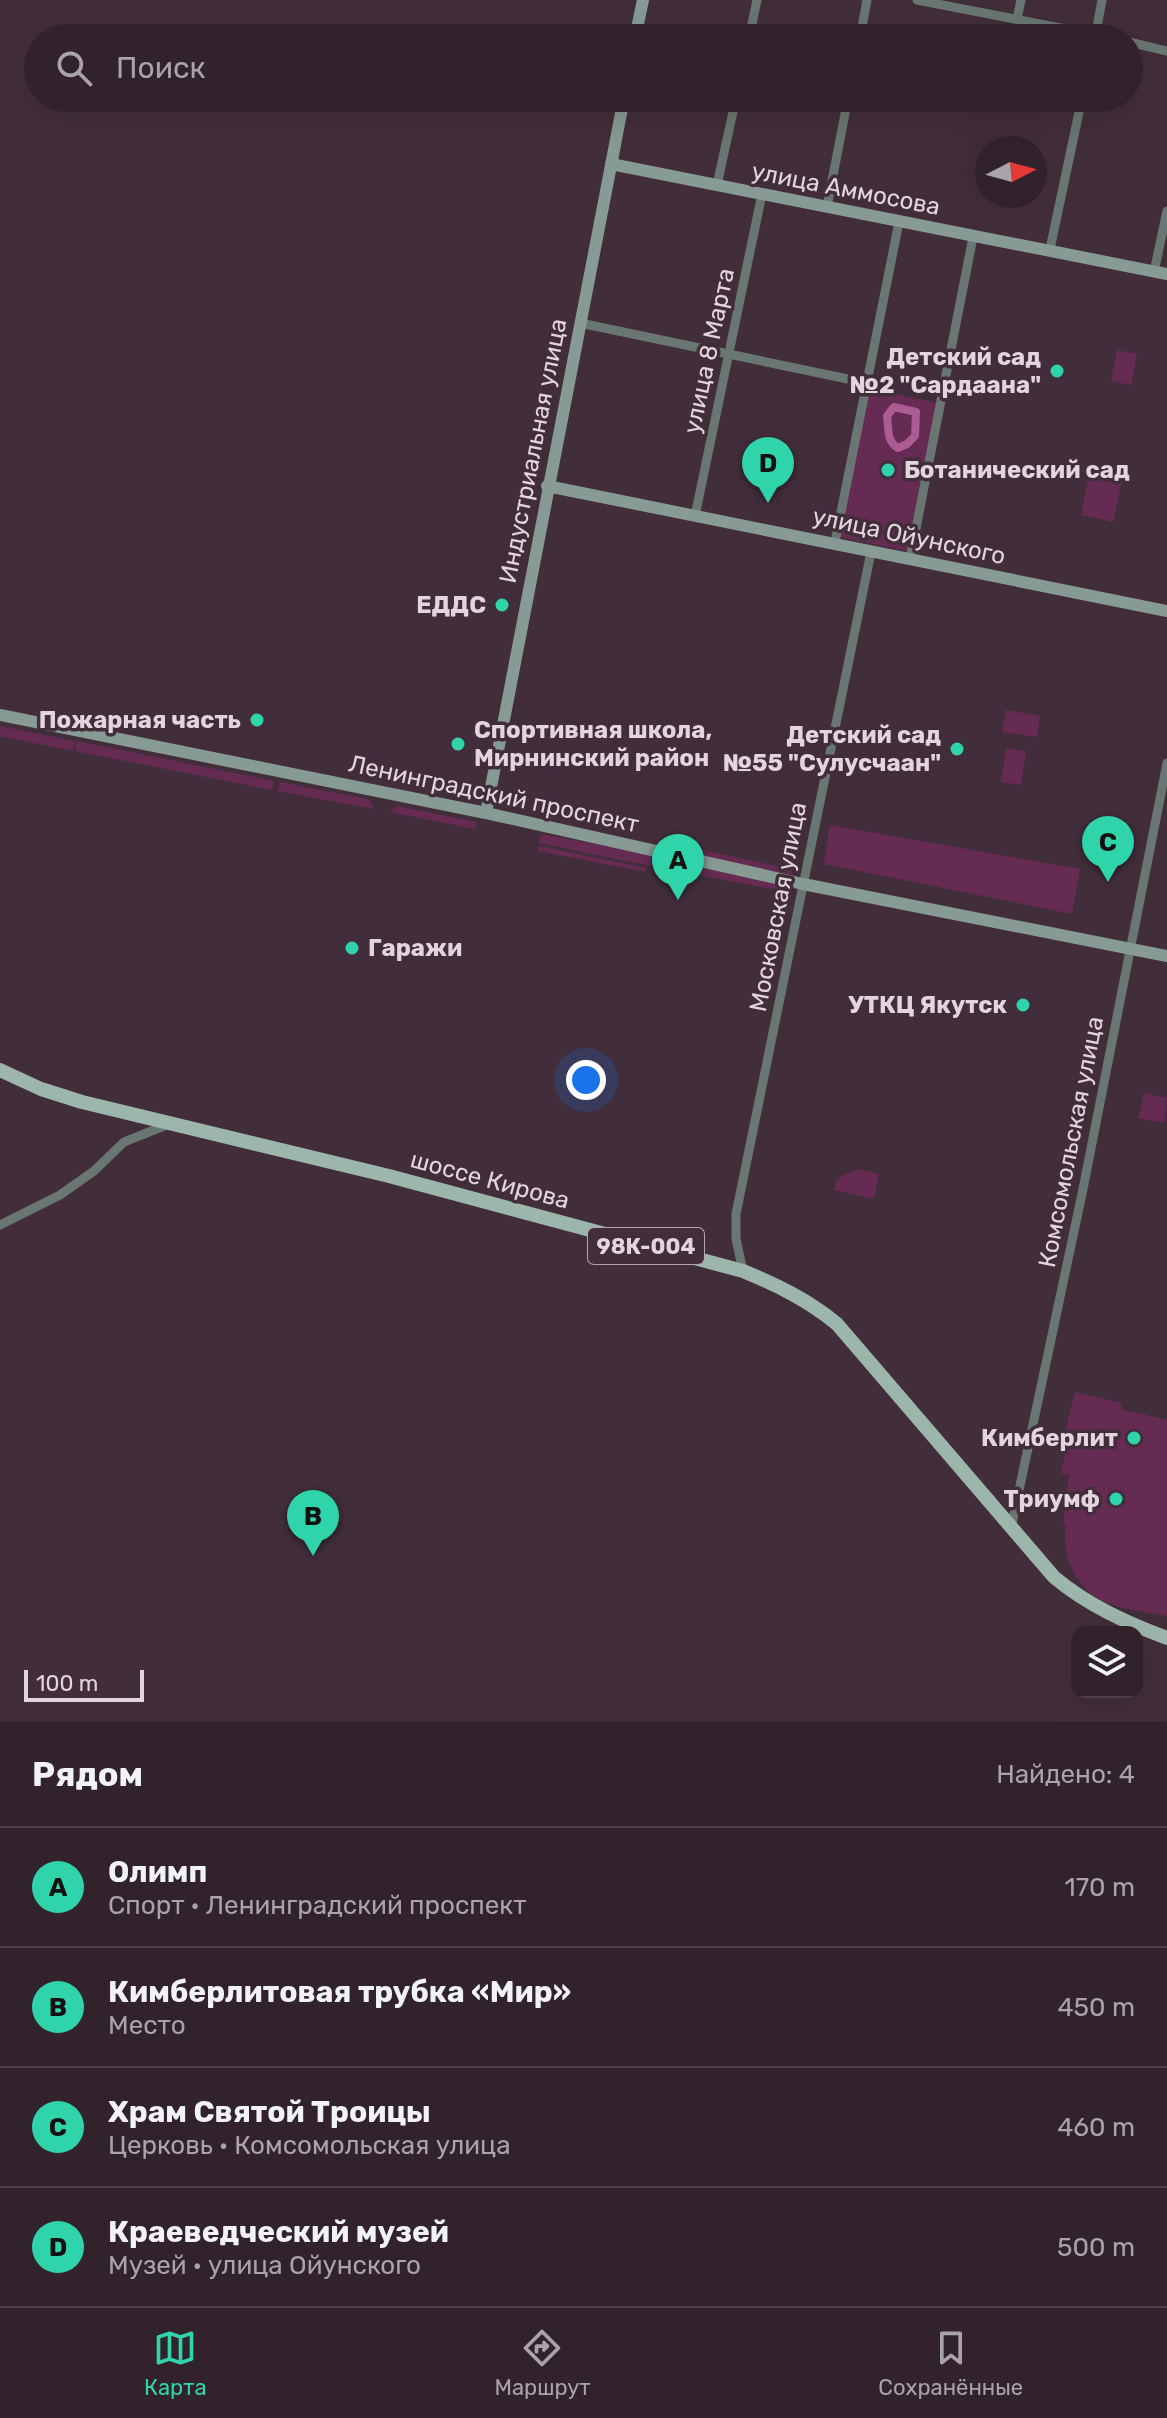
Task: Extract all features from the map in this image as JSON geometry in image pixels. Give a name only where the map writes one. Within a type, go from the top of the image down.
[{"type":"main road","points":[[638,24],[643,0]]},
{"type":"main road","name":"Индустриальная улица","points":[[486,813],[621,112]]},
{"type":"main road","name":"улица Аммосова","points":[[611,164],[1160,273]]},
{"type":"main road","name":"улица Ойунского","points":[[547,486],[1167,611]]},
{"type":"main road","name":"Ленинградский проспект","points":[[0,715],[486,813],[803,884],[1167,956]]},
{"type":"main road","name":"шоссе Кирова","points":[[0,1070],[66,1097],[389,1176],[743,1271],[788,1290],[837,1324],[1043,1566],[1072,1592],[1101,1609],[1167,1638]]},
{"type":"street","points":[[752,24],[757,0]]},
{"type":"street","points":[[863,24],[867,0]]},
{"type":"street","points":[[917,0],[950,3],[1040,24]]},
{"type":"street","points":[[1017,19],[1021,0]]},
{"type":"street","points":[[1097,24],[1102,0]]},
{"type":"street","points":[[1143,45],[1167,51]]},
{"type":"street","points":[[717,185],[733,112]]},
{"type":"street","points":[[827,207],[845,112]]},
{"type":"street","points":[[1050,249],[1079,112]]},
{"type":"street","name":"улица 8 Марта","points":[[695,516],[762,194]]},
{"type":"street","points":[[1160,273],[1167,211]]},
{"type":"street","points":[[835,542],[899,222]]},
{"type":"street","points":[[910,559],[973,237]]},
{"type":"street","points":[[580,323],[867,383]]},
{"type":"street","name":"Московская улица","points":[[743,1271],[736,1239],[736,1214],[871,552]]},
{"type":"street","name":"Комсомольская улица","points":[[1011,1528],[1083,1189],[1167,763]]},
{"type":"street","points":[[0,1225],[60,1195],[94,1171],[124,1142],[169,1124]]},
{"type":"shaded area","points":[[1117,350],[1137,354],[1131,385],[1111,381]]},
{"type":"shaded area","name":"Ботанический сад","points":[[869,388],[937,403],[907,551],[839,537]]},
{"type":"shaded area","points":[[1089,474],[1122,481],[1113,522],[1081,515]]},
{"type":"shaded area","points":[[1006,710],[1040,716],[1037,737],[1002,732]]},
{"type":"shaded area","points":[[0,726],[75,741],[73,751],[0,736]]},
{"type":"shaded area","points":[[77,741],[274,781],[272,790],[75,751]]},
{"type":"shaded area","points":[[1006,748],[1026,751],[1021,785],[1001,782]]},
{"type":"shaded area","points":[[280,782],[367,799],[373,809],[278,791]]},
{"type":"shaded area","points":[[397,806],[476,822],[475,829],[390,812]]},
{"type":"shaded area","points":[[830,825],[1080,869],[1072,914],[824,864]]},
{"type":"shaded area","points":[[541,834],[665,857],[650,866],[539,843]]},
{"type":"shaded area","points":[[668,842],[793,870],[792,875],[667,848]]},
{"type":"shaded area","points":[[538,846],[648,868],[645,872],[538,851]]},
{"type":"shaded area","points":[[674,861],[789,885],[792,893],[672,870]]},
{"type":"shaded area","points":[[1144,1093],[1167,1098],[1164,1123],[1138,1118]]},
{"type":"shaded area","points":[[859,1169],[879,1174],[874,1199],[834,1190],[840,1176]]},
{"type":"shaded area","name":"Триумф","points":[[1075,1392],[1122,1403],[1121,1409],[1167,1420],[1167,1616],[1105,1602],[1086,1589],[1072,1570],[1066,1547],[1066,1524],[1063,1523],[1069,1475],[1061,1473],[1066,1449],[1061,1447]]},
{"type":"waterway","points":[[894,407],[916,412],[915,436],[898,448],[888,430],[887,416],[894,407]]},
{"type":"place","name":"Детский сад №2 \"Сардаана\"","points":[[1057,371]]},
{"type":"place","name":"Ботанический сад","points":[[888,470]]},
{"type":"place","name":"Краеведческий музей","points":[[768,503]]},
{"type":"place","name":"ЕДДС","points":[[502,605]]},
{"type":"place","name":"Пожарная часть","points":[[257,720]]},
{"type":"place","name":"Спортивная школа, Мирнинский район","points":[[458,744]]},
{"type":"place","name":"Детский сад №55 \"Сулусчаан\"","points":[[957,749]]},
{"type":"place","name":"Храм Святой Троицы","points":[[1108,882]]},
{"type":"place","name":"Олимп","points":[[678,900]]},
{"type":"place","name":"Гаражи","points":[[352,948]]},
{"type":"place","name":"УТКЦ Якутск","points":[[1023,1005]]},
{"type":"place","name":"Кимберлит","points":[[1134,1438]]},
{"type":"place","name":"Триумф","points":[[1116,1499]]},
{"type":"place","name":"Кимберлитовая трубка «Мир»","points":[[313,1556]]}]
